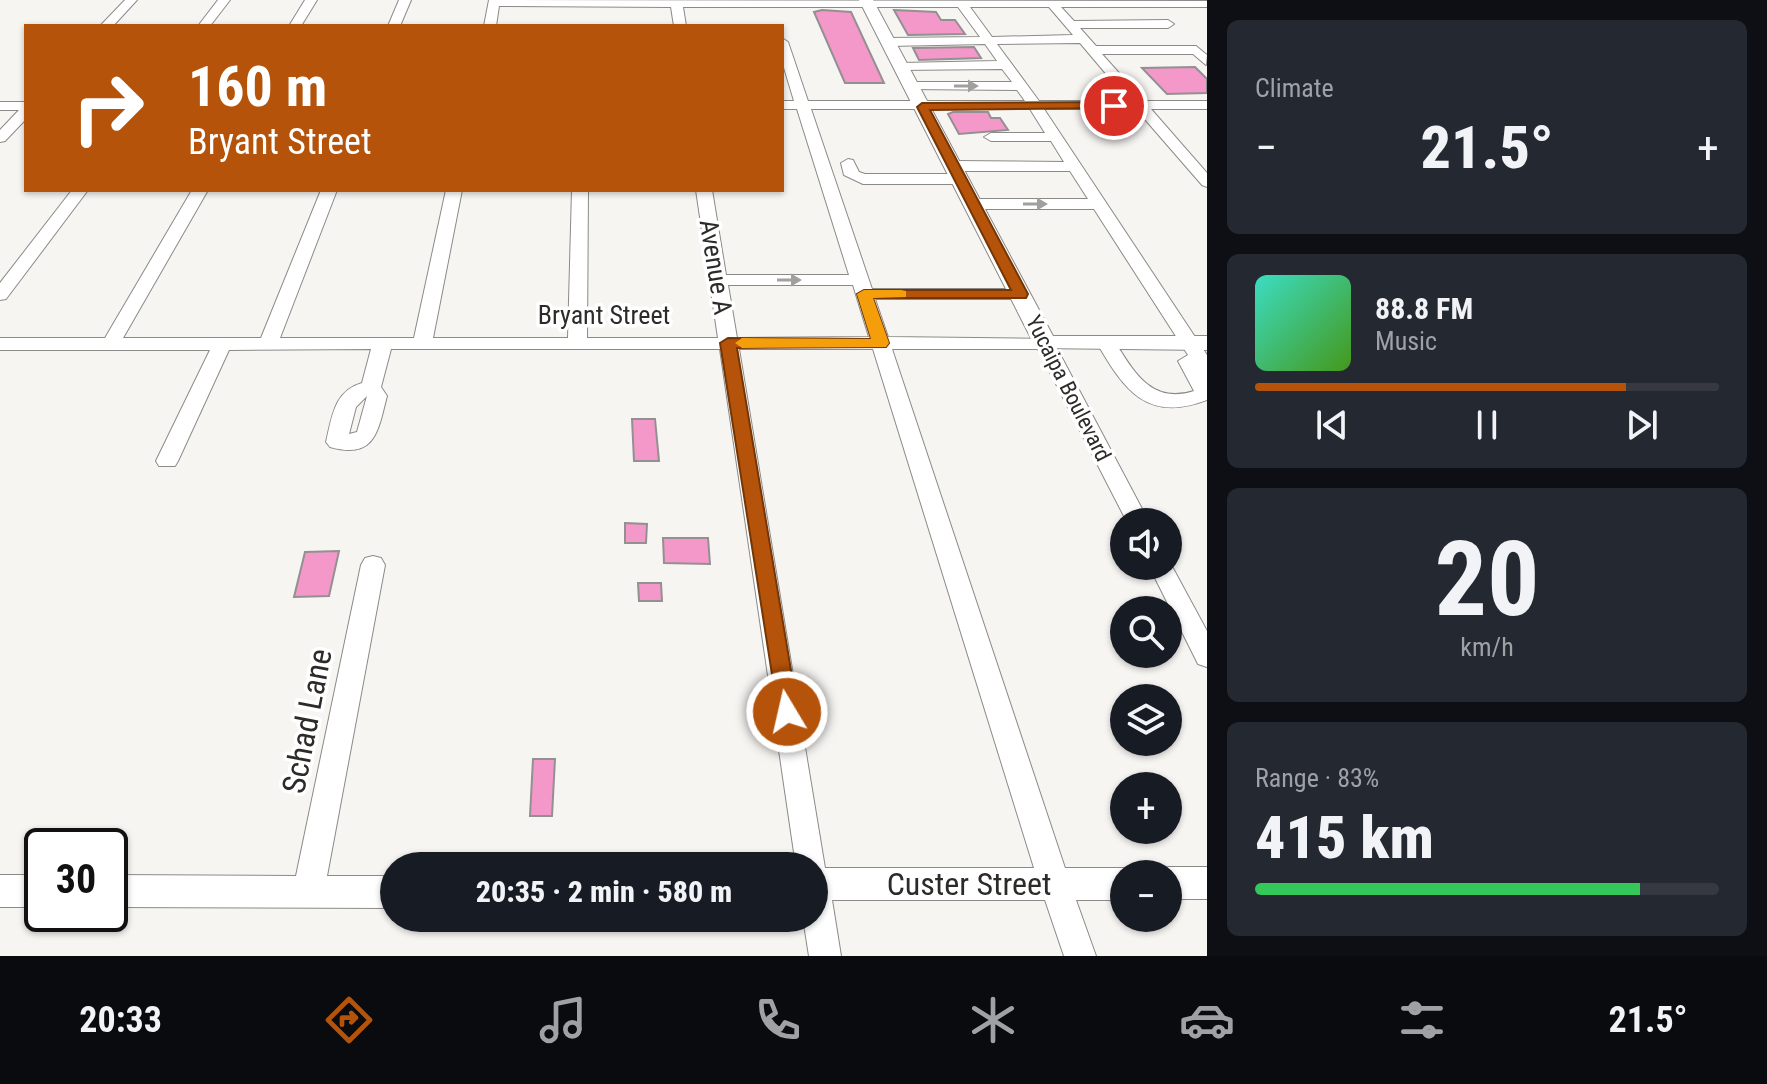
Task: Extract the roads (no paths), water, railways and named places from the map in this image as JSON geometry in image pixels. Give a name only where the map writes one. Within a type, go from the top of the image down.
[{"type":"main road","name":"Yucaipa Boulevard","points":[[867,2],[1045,343]]},
{"type":"main road","name":"Bryant Street","points":[[1045,343],[1190,343]]},
{"type":"street","points":[[108,24],[131,0]]},
{"type":"street","points":[[206,24],[224,0]]},
{"type":"street","points":[[296,24],[311,0]]},
{"type":"street","points":[[395,24],[405,0]]},
{"type":"street","points":[[490,24],[495,1],[589,4],[676,2],[772,9],[867,2],[1207,4]]},
{"type":"street","points":[[676,2],[680,24]]},
{"type":"street","points":[[960,2],[985,41],[1021,86],[1207,370]]},
{"type":"street","points":[[1050,2],[1207,182]]},
{"type":"street","points":[[1147,4],[1196,51]]},
{"type":"street","points":[[1077,33],[1100,24],[1168,24]]},
{"type":"street","points":[[888,42],[985,41],[1077,33],[1151,32]]},
{"type":"street","points":[[1077,33],[1196,51]]},
{"type":"street","points":[[784,48],[1024,796],[1080,956]]},
{"type":"street","points":[[1101,62],[1196,51]]},
{"type":"street","points":[[901,67],[1005,65]]},
{"type":"street","points":[[912,86],[1021,86]]},
{"type":"street","points":[[784,105],[1207,105]]},
{"type":"street","points":[[0,106],[24,108]]},
{"type":"street","points":[[0,138],[24,110]]},
{"type":"street","points":[[991,137],[1055,137]]},
{"type":"street","points":[[848,163],[852,175],[863,179],[1074,167]]},
{"type":"street","points":[[0,295],[78,192]]},
{"type":"street","points":[[110,345],[199,192]]},
{"type":"street","points":[[268,345],[328,192]]},
{"type":"street","points":[[422,343],[454,192]]},
{"type":"street","points":[[577,343],[580,192]]},
{"type":"street","name":"Avenue A","points":[[704,192],[809,852]]},
{"type":"street","points":[[973,204],[1098,204]]},
{"type":"street","points":[[719,280],[1021,294]]},
{"type":"street","points":[[371,387],[383,342]]},
{"type":"street","name":"Bryant Street","points":[[0,344],[1045,343]]},
{"type":"street","name":"Yucaipa Boulevard","points":[[1045,343],[1131,508]]},
{"type":"street","points":[[1106,343],[1131,384],[1142,395],[1167,401],[1193,399],[1205,393],[1190,343]]},
{"type":"street","points":[[167,461],[222,345]]},
{"type":"street","name":"Schad Lane","points":[[309,891],[373,565]]},
{"type":"street","points":[[1168,580],[1207,656]]},
{"type":"street","name":"Custer Street","points":[[828,883],[1110,884]]},
{"type":"street","points":[[1182,883],[1207,883]]},
{"type":"street","points":[[0,891],[24,891]]},
{"type":"street","points":[[128,891],[380,892]]},
{"type":"street","points":[[821,932],[825,956]]}]
